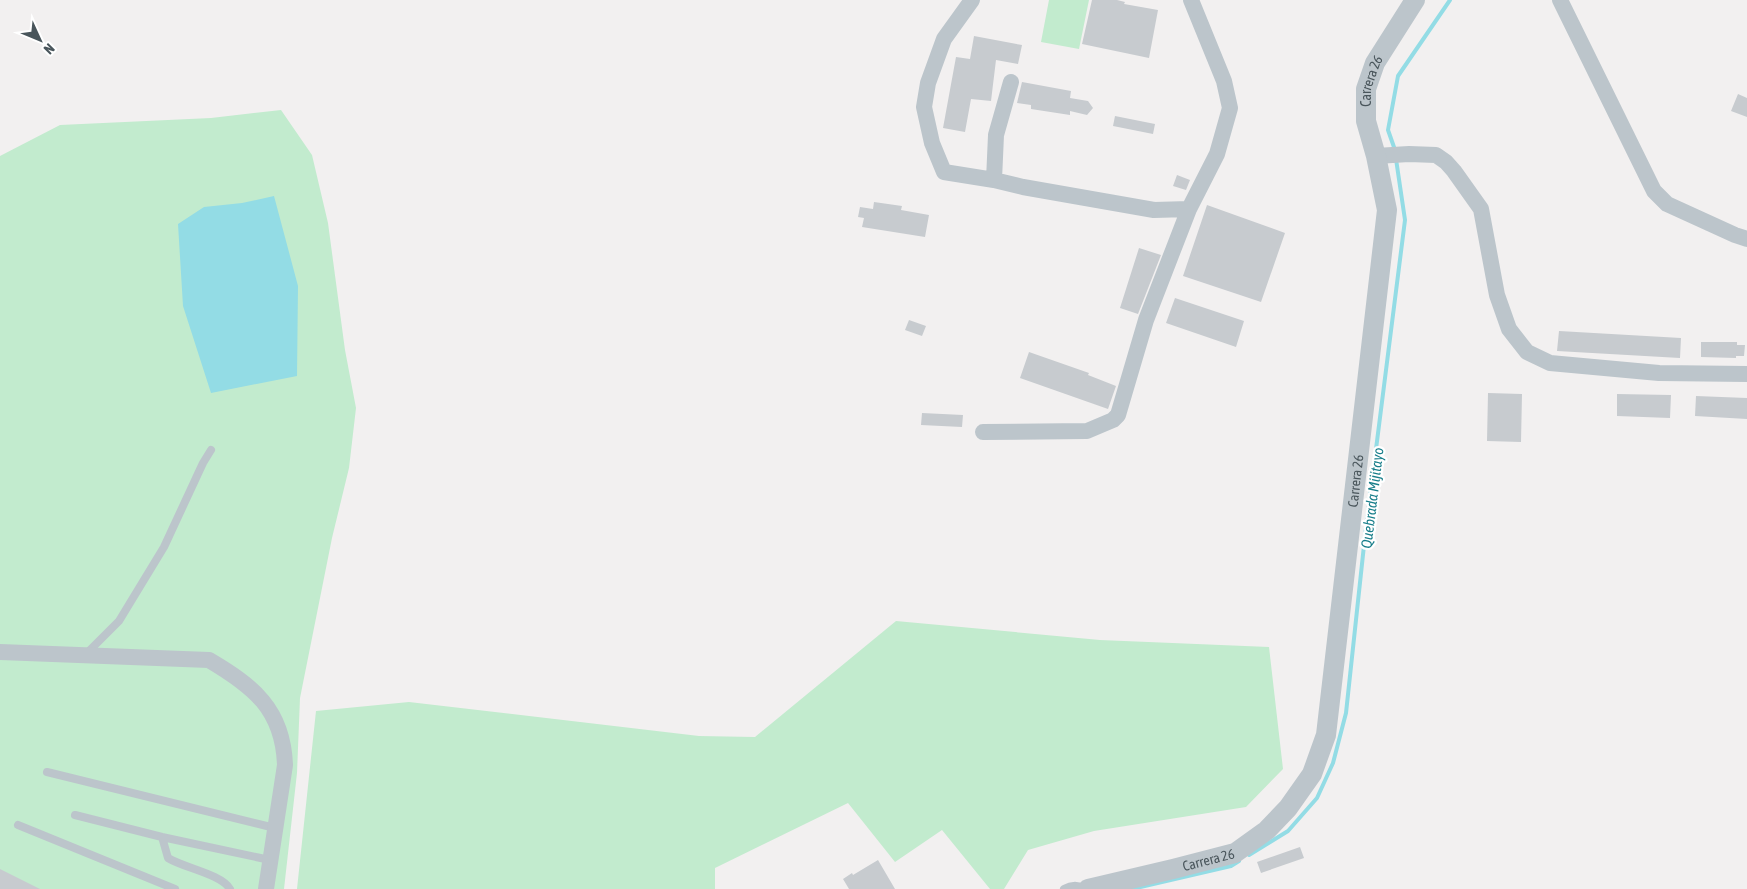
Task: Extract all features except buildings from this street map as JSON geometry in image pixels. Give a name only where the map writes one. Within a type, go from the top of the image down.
[{"type":"street","points":[[972,0],[944,39],[928,83],[924,107],[932,142],[944,172],[1154,210],[1189,209]]},
{"type":"street","points":[[983,432],[1087,431],[1112,420],[1118,415],[1146,320],[1189,209],[1217,154],[1230,108],[1224,81],[1192,0]]},
{"type":"street","name":"Carrera 26","points":[[1087,889],[1235,853],[1267,830],[1288,808],[1312,774],[1326,735],[1387,210],[1376,156],[1366,121],[1366,89],[1375,63],[1416,0]]},
{"type":"street","points":[[1560,0],[1654,191],[1667,204],[1735,236],[1747,239]]},
{"type":"street","points":[[994,180],[996,135],[1011,82]]},
{"type":"street","points":[[1376,156],[1409,154],[1436,156],[1446,162],[1481,208],[1497,295],[1509,329],[1527,352],[1550,363],[1659,373],[1747,374]]},
{"type":"street","points":[[0,652],[208,660],[236,676],[254,692],[274,717],[285,752],[285,765],[266,889]]},
{"type":"lane","points":[[85,656],[119,621],[124,613],[164,547],[203,463],[211,450]]},
{"type":"lane","points":[[47,772],[275,828]]},
{"type":"lane","points":[[75,815],[162,837],[270,860]]},
{"type":"lane","points":[[18,825],[176,889]]},
{"type":"lane","points":[[162,837],[168,858],[220,880],[229,886],[230,889]]},
{"type":"lane","points":[[1064,889],[1076,886],[1087,889]]},
{"type":"green space","points":[[1049,0],[1089,0],[1079,49],[1041,42]]},
{"type":"green space","points":[[281,110],[312,155],[328,223],[345,350],[356,408],[349,468],[332,538],[300,698],[297,773],[284,889],[0,889],[0,156],[60,125],[211,118]]},
{"type":"green space","points":[[896,621],[1100,640],[1269,647],[1283,769],[1246,807],[1094,831],[1028,850],[1004,889],[990,889],[942,830],[895,862],[848,803],[715,868],[715,889],[297,889],[316,711],[409,702],[699,736],[755,737]]},
{"type":"water","points":[[274,196],[298,286],[297,376],[211,393],[183,306],[178,224],[204,207],[242,203]]},
{"type":"waterway","name":"Quebrada Mijitayo","points":[[1395,150],[1388,130],[1398,76],[1450,0]]},
{"type":"waterway","name":"Quebrada Mijitayo","points":[[1249,855],[1288,831],[1317,798],[1333,763],[1346,713],[1365,536],[1405,220],[1396,159]]},
{"type":"waterway","name":"Quebrada Mijitayo","points":[[1132,889],[1231,866],[1239,861]]}]
